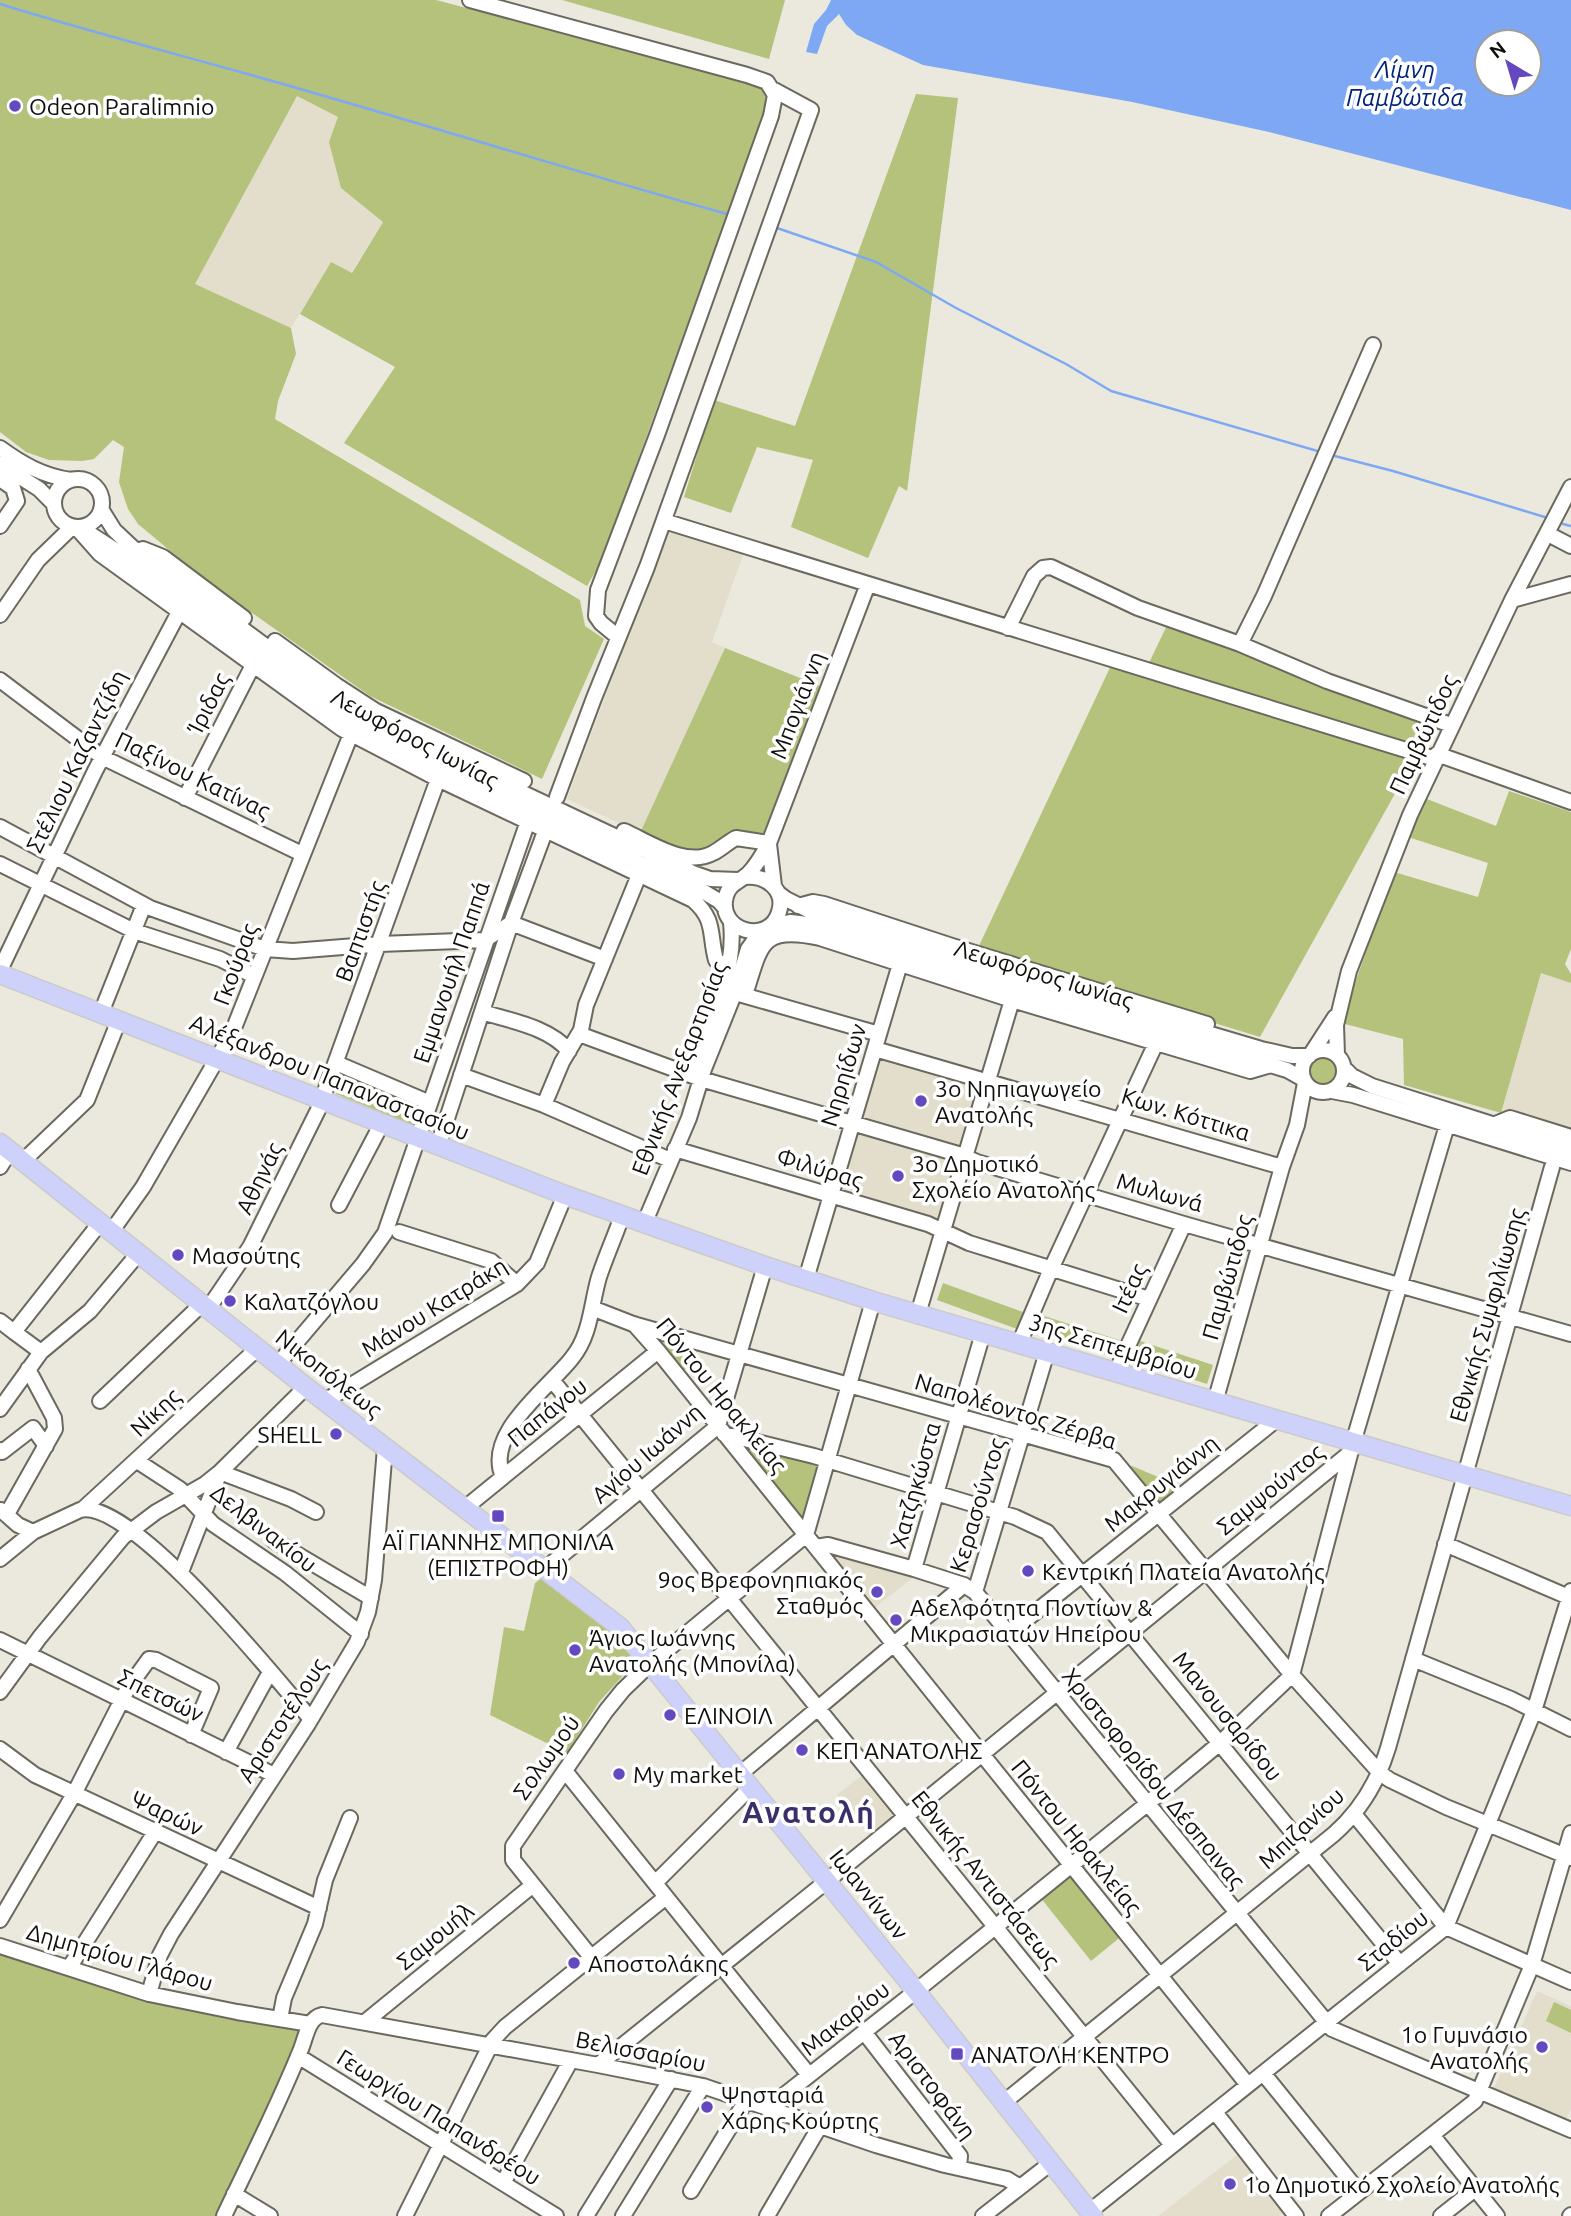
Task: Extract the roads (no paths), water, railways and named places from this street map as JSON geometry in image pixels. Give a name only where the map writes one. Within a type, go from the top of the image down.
[{"type":"main road","name":"Αλέξανδρου Παπαναστασίου","points":[[0,972],[438,1146],[643,1223]]},
{"type":"main road","name":"Νικοπόλεως","points":[[11,1152],[306,1387],[465,1508]]},
{"type":"main road","name":"3ης Σεπτεμβρίου","points":[[643,1223],[873,1301],[1276,1420],[1352,1448],[1466,1476],[1571,1506]]},
{"type":"main road","name":"Ιωαννίνων","points":[[465,1508],[608,1616],[651,1663],[1091,2214]]},
{"type":"street","points":[[470,0],[708,63],[762,80],[774,90],[775,101],[767,128],[657,435],[598,590],[596,616],[618,636]]},
{"type":"street","name":"Εμμανουήλ Παππά","points":[[438,1146],[511,923],[618,636],[664,522],[811,110],[774,90]]},
{"type":"street","points":[[1240,644],[1264,596],[1373,345]]},
{"type":"street","points":[[3,453],[42,473],[71,480],[85,480],[92,484],[101,497],[102,509],[114,530],[132,547],[326,691],[363,716],[552,813]]},
{"type":"street","points":[[3,453],[39,489],[65,524],[76,527],[115,550],[302,689],[354,725],[384,741],[552,813],[619,829],[678,855],[691,858],[713,853],[736,838],[769,843]]},
{"type":"street","points":[[0,479],[13,488],[17,501],[0,526]]},
{"type":"street","points":[[0,615],[38,561],[51,531],[58,489],[71,480]]},
{"type":"street","name":"Παμβώτιδος","points":[[1340,1061],[1335,1041],[1339,1009],[1349,971],[1390,864],[1451,725],[1571,487]]},
{"type":"street","points":[[38,561],[76,527],[94,522],[102,509]]},
{"type":"street","points":[[664,522],[1436,757],[1571,802]]},
{"type":"street","name":"Λεωφόρος Ιωνίας","points":[[76,527],[92,547],[320,716],[439,779],[527,821],[552,813],[710,879],[761,877],[797,906],[1014,976],[1261,1049],[1292,1056],[1310,1055]]},
{"type":"street","points":[[1548,534],[1571,546]]},
{"type":"street","points":[[1008,628],[1034,576],[1043,568],[1051,568],[1138,607],[1240,644],[1327,681],[1451,725]]},
{"type":"street","name":"Μπογιάννη","points":[[742,878],[756,865],[769,843],[868,584]]},
{"type":"street","points":[[1512,600],[1571,584]]},
{"type":"street","name":"Στέλιου Καζαντζίδη","points":[[0,972],[102,757],[179,612]]},
{"type":"street","name":"Ίριδας","points":[[185,798],[253,665]]},
{"type":"street","name":"Παξίνου Κατίνας","points":[[0,680],[102,757],[302,854]]},
{"type":"street","name":"Γκούρας","points":[[14,1332],[143,1187],[218,1058],[232,1032],[351,734]]},
{"type":"street","name":"Βαπτιστής","points":[[323,1099],[439,779]]},
{"type":"street","name":"Λεωφόρος Ιωνίας","points":[[552,813],[639,875],[683,895],[702,908],[713,936],[716,960],[729,967]]},
{"type":"street","name":"Λεωφόρος Ιωνίας","points":[[552,813],[709,894],[725,908]]},
{"type":"street","name":"Εμμανουήλ Παππά","points":[[278,1364],[380,1243],[527,821]]},
{"type":"street","points":[[0,827],[144,905],[265,949],[293,951],[485,940],[511,923],[605,959]]},
{"type":"street","name":"Μπογιάννη","points":[[769,843],[776,890]]},
{"type":"street","points":[[0,864],[134,931],[220,959],[254,976]]},
{"type":"street","points":[[544,1105],[560,1066],[579,1034],[586,1005],[639,875]]},
{"type":"street","points":[[731,923],[725,908],[727,892],[742,878]]},
{"type":"street","points":[[765,928],[780,911],[776,890]]},
{"type":"street","points":[[101,1013],[144,905]]},
{"type":"street","name":"Λεωφόρος Ιωνίας","points":[[731,923],[745,931],[792,922],[807,925],[1271,1065],[1293,1072],[1304,1081]]},
{"type":"street","name":"Εθνικής Ανεξαρτησίας","points":[[643,1223],[689,1118],[694,1077],[729,967],[733,940],[731,923]]},
{"type":"street","name":"Εθνικής Ανεξαρτησίας","points":[[694,1077],[740,994],[748,949],[765,928]]},
{"type":"street","points":[[740,994],[760,950],[771,939],[794,932],[1250,1071],[1271,1065]]},
{"type":"street","name":"Νηρηίδων","points":[[806,1279],[900,964]]},
{"type":"street","name":"Κων. Κόττικα","points":[[740,994],[988,1081],[1282,1167]]},
{"type":"street","points":[[918,1314],[1012,1000]]},
{"type":"street","name":"Παμβώτιδος","points":[[1310,1055],[1339,1009]]},
{"type":"street","points":[[482,1012],[548,1034],[560,1041],[569,1051]]},
{"type":"street","points":[[0,1167],[11,1152],[87,1100],[119,1020]]},
{"type":"street","name":"Μυλωνά","points":[[579,1034],[694,1077],[1184,1224],[1571,1334]]},
{"type":"street","points":[[1019,1344],[1156,1043]]},
{"type":"street","points":[[1571,1149],[1372,1086],[1352,1076],[1340,1061],[1324,1050],[1310,1055],[1302,1067],[1304,1081],[1312,1090],[1371,1101],[1571,1163]]},
{"type":"street","points":[[1327,1092],[1342,1081],[1340,1061]]},
{"type":"street","points":[[336,1063],[430,1103]]},
{"type":"street","name":"Φιλύρας","points":[[461,1075],[673,1154],[831,1195],[928,1224],[969,1243],[1149,1300]]},
{"type":"street","name":"Παμβώτιδος","points":[[1215,1402],[1282,1167],[1297,1125],[1304,1081]]},
{"type":"street","name":"Παμβώτιδος","points":[[1297,1125],[1327,1092]]},
{"type":"street","name":"Αθηνάς","points":[[100,1401],[205,1307],[254,1239],[323,1099]]},
{"type":"street","points":[[1371,1101],[1385,1113],[1571,1172]]},
{"type":"street","points":[[1493,1125],[1510,1118],[1571,1137]]},
{"type":"street","points":[[339,1205],[382,1123]]},
{"type":"street","points":[[1292,1675],[1352,1448],[1445,1132]]},
{"type":"street","name":"Εθνικής Συμφιλίωσης","points":[[1466,1476],[1552,1167]]},
{"type":"street","name":"Μάνου Κατράκη","points":[[325,1401],[517,1284],[537,1263],[565,1195]]},
{"type":"street","points":[[503,1477],[498,1458],[506,1436],[579,1350],[599,1276],[622,1216]]},
{"type":"street","name":"Ιτέας","points":[[1116,1372],[1184,1224]]},
{"type":"street","points":[[400,1232],[491,1261],[517,1284]]},
{"type":"street","points":[[1,1405],[41,1352],[90,1311],[138,1254]]},
{"type":"street","name":"Αγίου Ιωάννη","points":[[545,1569],[641,1490],[721,1430],[765,1266]]},
{"type":"street","points":[[873,1301],[828,1460],[811,1541],[914,1569],[970,1589]]},
{"type":"street","name":"Ναπολέοντος Ζέρβα","points":[[592,1308],[633,1324],[1114,1460],[1292,1675],[1380,1773],[1423,1796],[1568,1857]]},
{"type":"street","points":[[0,1321],[41,1352]]},
{"type":"street","name":"Πόντου Ηρακλείας","points":[[633,1324],[658,1351],[1248,2085]]},
{"type":"street","name":"Χατζηκώστα","points":[[914,1569],[983,1333]]},
{"type":"street","name":"Νίκης","points":[[0,1559],[33,1532],[83,1509],[258,1349]]},
{"type":"street","name":"Παπάγου","points":[[465,1508],[658,1351]]},
{"type":"street","name":"Κερασούντος","points":[[655,1883],[746,1780],[818,1709],[894,1645],[970,1589],[1000,1512],[1047,1352]]},
{"type":"street","points":[[28,1369],[55,1423],[55,1429],[3,1511],[20,1527],[33,1532]]},
{"type":"street","name":"Εθνικής Αντιστάσεως","points":[[552,1380],[1172,2145]]},
{"type":"street","points":[[0,1692],[40,1637],[131,1530],[220,1472],[306,1387]]},
{"type":"street","name":"Μακρυγιάννη","points":[[1008,1633],[1276,1420]]},
{"type":"street","points":[[0,1450],[2,1452],[33,1428],[46,1446]]},
{"type":"street","name":"Μανουσαρίδου","points":[[721,1430],[1000,1512],[1047,1532],[1400,1964]]},
{"type":"street","name":"Αριστοτέλους","points":[[149,1994],[165,1945],[311,1719],[361,1634],[371,1598],[385,1448]]},
{"type":"street","name":"Σαμψούντος","points":[[598,2065],[827,1881],[1352,1448]]},
{"type":"street","name":"Δελβινακίου","points":[[137,1461],[186,1495],[204,1515],[292,1577],[361,1634]]},
{"type":"street","points":[[220,1472],[291,1499],[316,1512]]},
{"type":"street","points":[[181,1572],[220,1472]]},
{"type":"street","name":"Μπιζανίου","points":[[1003,2103],[1311,1854],[1354,1814],[1380,1773],[1466,1476]]},
{"type":"street","points":[[83,1509],[96,1509],[131,1530],[181,1572],[311,1719]]},
{"type":"street","points":[[274,1540],[371,1598]]},
{"type":"street","name":"Σολωμού","points":[[533,1885],[513,1860],[512,1851],[611,1704],[651,1663],[729,1599],[811,1541]]},
{"type":"street","points":[[1445,1544],[1570,1595]]},
{"type":"street","name":"Χριστοφορίδου Δέσποινας","points":[[970,1589],[1326,2023]]},
{"type":"street","name":"Σταδίου","points":[[1091,2214],[1172,2145],[1446,1927],[1534,1711],[1570,1595]]},
{"type":"street","name":"Σπετσών","points":[[0,1640],[274,1776]]},
{"type":"street","points":[[0,1920],[74,1794],[121,1701],[138,1672],[151,1658],[206,1684],[211,1691],[191,1735]]},
{"type":"street","points":[[1413,1658],[1511,1699],[1571,1730]]},
{"type":"street","points":[[226,1752],[270,1672]]},
{"type":"street","name":"Μακαρίου","points":[[769,2107],[916,1992],[1147,1804],[1220,1743],[1292,1675]]},
{"type":"street","name":"Ψαρών","points":[[0,1749],[29,1772],[319,1908]]},
{"type":"street","points":[[565,1771],[809,2075]]},
{"type":"street","points":[[1354,1814],[1446,1927],[1571,1982]]},
{"type":"street","points":[[280,2019],[284,1998],[315,1924],[325,1880],[350,1818]]},
{"type":"street","points":[[69,1968],[155,1832]]},
{"type":"street","points":[[1329,2216],[1475,2101],[1532,1965],[1568,1857],[1571,1833]]},
{"type":"street","points":[[533,1885],[591,1957]]},
{"type":"street","name":"Σαμουήλ","points":[[365,2022],[533,1885]]},
{"type":"street","points":[[405,2216],[490,2045],[505,2027],[666,1897]]},
{"type":"street","name":"Δημητρίου Γλάρου","points":[[0,1946],[149,1994],[310,2024]]},
{"type":"street","name":"Βελισσαρίου","points":[[310,2024],[314,2017],[322,2015],[703,2086],[876,2145],[1007,2179],[1020,2187]]},
{"type":"street","points":[[1326,2023],[1343,2035],[1571,2130]]},
{"type":"street","points":[[224,2216],[298,2056],[310,2024]]},
{"type":"street","name":"Αριστοφάνη","points":[[864,2032],[960,2156],[959,2167]]},
{"type":"street","name":"Γεωργίου Παπανδρέου","points":[[298,2056],[556,2216]]},
{"type":"street","points":[[503,2183],[571,2060]]},
{"type":"street","points":[[1263,2073],[1359,2192]]},
{"type":"street","points":[[586,2216],[670,2079]]},
{"type":"street","points":[[623,2216],[703,2086]]},
{"type":"street","points":[[691,2191],[747,2099]]},
{"type":"street","points":[[1215,2112],[1296,2216]]},
{"type":"street","points":[[767,2216],[820,2126]]},
{"type":"street","points":[[1433,2135],[1497,2216]]},
{"type":"street","points":[[983,2216],[1051,2163]]},
{"type":"street","points":[[1441,2216],[1475,2189]]},
{"type":"street","points":[[234,2194],[270,2216]]},
{"type":"street","points":[[526,2216],[534,2203]]},
{"type":"water","name":"Λίμνη Παμβώτιδα","points":[[831,0],[1571,0],[1571,210],[1269,132],[1132,102],[923,65],[857,35],[839,14],[827,26],[817,54],[806,52],[814,24]]},
{"type":"waterway","points":[[0,4],[727,214]]},
{"type":"waterway","points":[[777,228],[876,262],[1111,391],[1321,452]]},
{"type":"waterway","points":[[1331,455],[1548,518]]},
{"type":"waterway","points":[[1563,524],[1571,526]]},
{"type":"place","name":"Odeon Paralimnio","points":[[15,106]]},
{"type":"place","name":"3ο Νηπιαγωγείο Ανατολής","points":[[921,1101]]},
{"type":"place","name":"3ο Δημοτικό Σχολείο Ανατολής","points":[[898,1176]]},
{"type":"place","name":"Μασούτης","points":[[178,1255]]},
{"type":"place","name":"Καλατζόγλου","points":[[230,1301]]},
{"type":"place","name":"SHELL","points":[[336,1434]]},
{"type":"place","name":"ΑΪ ΓΙΑΝΝΗΣ ΜΠΟΝΙΛΑ (ΕΠΙΣΤΡΟΦΗ)","points":[[498,1516]]},
{"type":"place","name":"Κεντρική Πλατεία Ανατολής","points":[[1028,1571]]},
{"type":"place","name":"9ος Βρεφονηπιακός Σταθμός","points":[[877,1592]]},
{"type":"place","name":"Αδελφότητα Ποντίων & Μικρασιατών Ηπείρου","points":[[896,1620]]},
{"type":"place","name":"Άγιος Ιωάννης Ανατολής (Μπονίλα)","points":[[575,1650]]},
{"type":"place","name":"ΕΛΙΝΟΙΛ","points":[[670,1715]]},
{"type":"place","name":"ΚΕΠ ΑΝΑΤΟΛΗΣ","points":[[802,1750]]},
{"type":"place","name":"My market","points":[[619,1774]]},
{"type":"place","name":"Αποστολάκης","points":[[574,1963]]},
{"type":"place","name":"1ο Γυμνάσιο Ανατολής","points":[[1542,2047]]},
{"type":"place","name":"ΑΝΑΤΟΛΗ ΚΕΝΤΡΟ","points":[[957,2054]]},
{"type":"place","name":"Ψησταριά Χάρης Κούρτης","points":[[707,2107]]},
{"type":"place","name":"1ο Δημοτικό Σχολείο Ανατολής","points":[[1230,2184]]},
{"type":"district","name":"Ανατολή","points":[[809,1812]]}]
